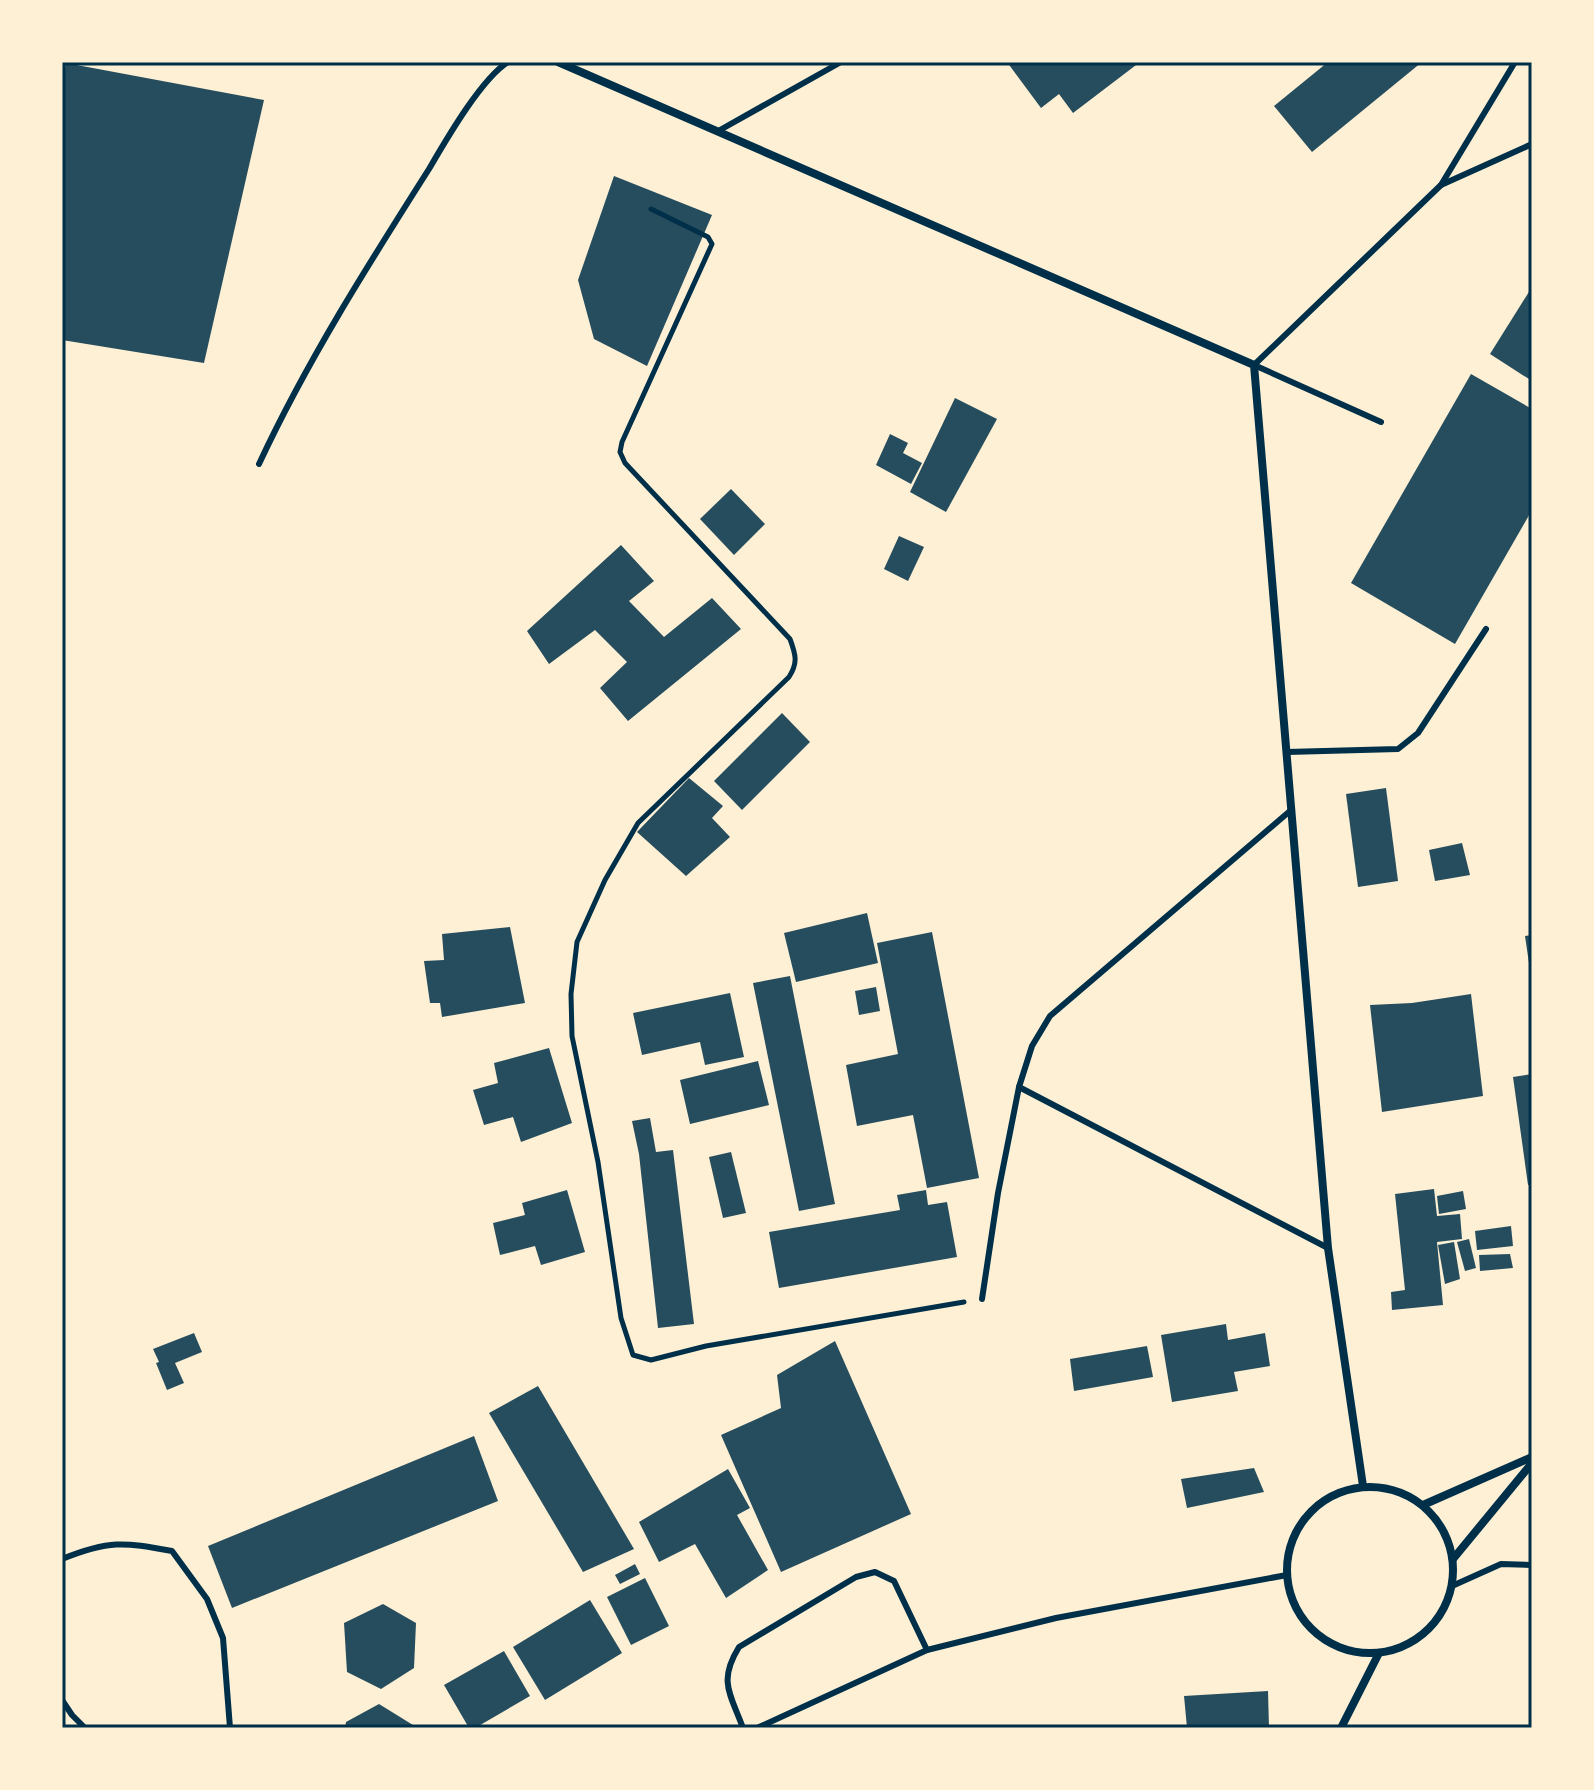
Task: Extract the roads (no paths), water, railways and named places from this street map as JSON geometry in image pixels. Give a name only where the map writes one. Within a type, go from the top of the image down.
[{"type":"street","points":[[558,62],[1254,365],[1328,1248],[1363,1486]]},
{"type":"street","points":[[1423,1505],[1532,1460]]},
{"type":"street","points":[[1453,1559],[1532,1460]]},
{"type":"street","points":[[1363,1486],[1394,1489],[1423,1505],[1443,1529],[1453,1559],[1452,1586],[1442,1611],[1426,1632],[1404,1646],[1379,1653],[1345,1650],[1316,1634],[1295,1608],[1287,1575],[1289,1550],[1299,1526],[1316,1506],[1338,1492],[1363,1486]]},
{"type":"street","points":[[1341,1728],[1379,1653]]},
{"type":"lane","points":[[259,464],[282,415],[364,272],[452,132],[508,62]]},
{"type":"lane","points":[[720,130],[841,62]]},
{"type":"lane","points":[[1381,422],[1254,365],[1441,185],[1515,62]]},
{"type":"lane","points":[[1441,185],[1532,144]]},
{"type":"lane","points":[[1287,752],[1398,749],[1418,733],[1486,629]]},
{"type":"lane","points":[[982,1299],[998,1193],[1019,1087],[1032,1046],[1050,1016],[1290,811]]},
{"type":"lane","points":[[1019,1087],[1328,1248]]},
{"type":"lane","points":[[62,1559],[90,1548],[123,1542],[172,1551],[207,1599],[223,1638],[230,1728]]},
{"type":"lane","points":[[1452,1586],[1501,1564],[1532,1565]]},
{"type":"lane","points":[[743,1728],[727,1685],[728,1666],[739,1647],[856,1577],[875,1572],[894,1581],[927,1650]]},
{"type":"lane","points":[[757,1728],[927,1650],[1056,1618],[1287,1575]]},
{"type":"lane","points":[[62,1700],[85,1728]]}]
